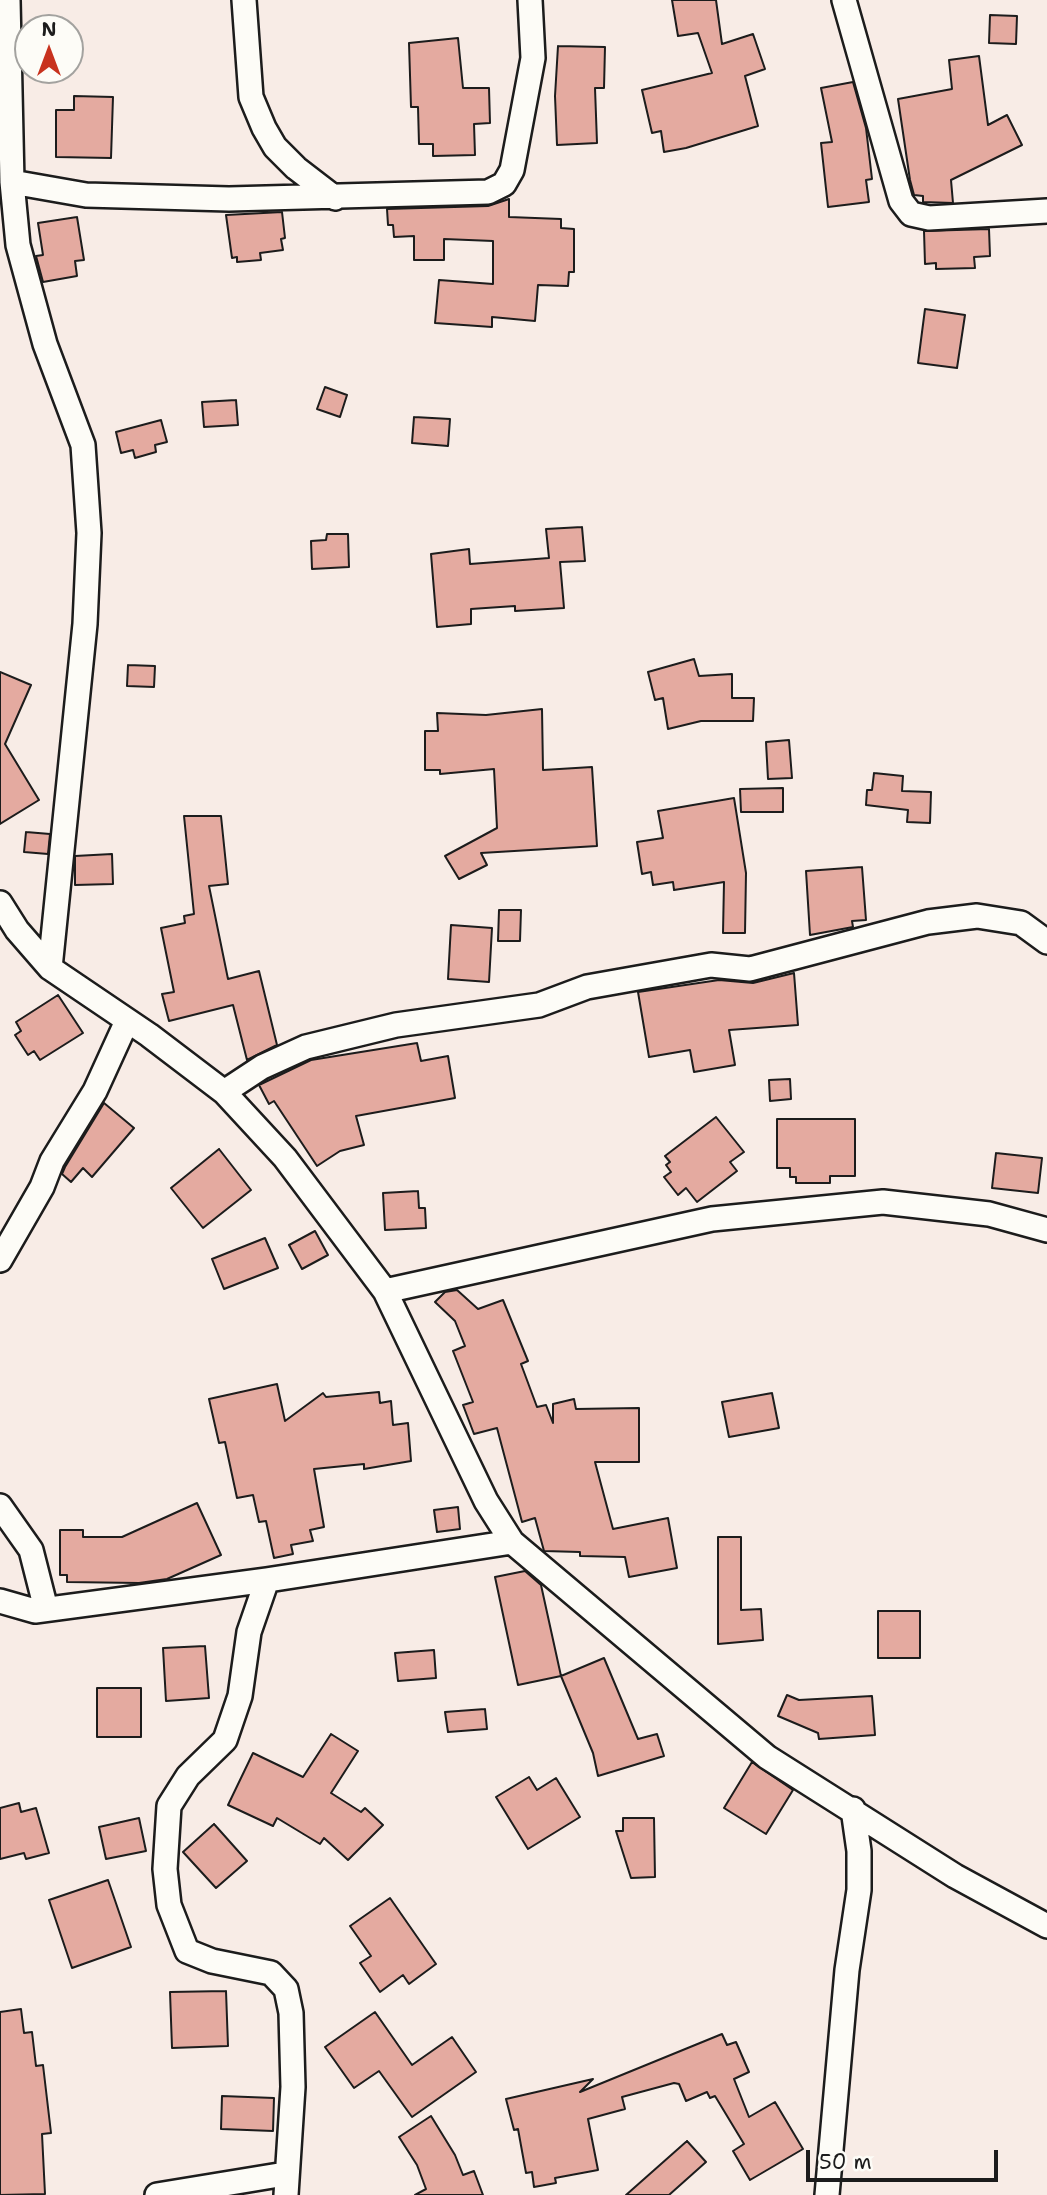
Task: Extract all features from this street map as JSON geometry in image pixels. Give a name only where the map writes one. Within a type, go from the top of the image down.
[{"type":"street","points":[[8,0],[12,182],[18,245],[26,282],[82,444],[89,533],[85,624],[50,968]]},
{"type":"street","points":[[244,0],[251,97],[264,128],[275,147],[296,168],[335,198]]},
{"type":"street","points":[[12,182],[86,195],[335,198],[488,192],[504,184],[512,170],[533,58],[530,0]]},
{"type":"street","points":[[844,0],[901,201],[911,214],[929,218],[1047,211]]},
{"type":"street","points":[[0,904],[17,930],[50,968],[224,1092],[285,1158],[385,1291],[434,1387],[486,1502],[512,1542],[767,1757],[955,1876],[1047,1926]]},
{"type":"street","points":[[224,1092],[262,1067],[306,1047],[396,1025],[539,1005],[587,987],[711,965],[750,969],[928,922],[977,916],[1021,923],[1047,942]]},
{"type":"street","points":[[0,1260],[42,1187],[52,1161],[95,1091],[127,1021]]},
{"type":"street","points":[[385,1291],[712,1219],[869,1203],[883,1202],[989,1214],[1047,1230]]},
{"type":"street","points":[[0,1506],[31,1550],[46,1609]]},
{"type":"street","points":[[0,1601],[35,1611],[267,1580],[512,1542]]},
{"type":"street","points":[[156,2195],[286,2184],[293,2087],[291,2013],[286,1989],[271,1973],[212,1961],[187,1951],[169,1905],[165,1868],[169,1806],[188,1776],[225,1740],[240,1696],[249,1632],[267,1580]]},
{"type":"street","points":[[827,2195],[847,1970],[859,1890],[859,1851],[853,1809]]},
{"type":"building","points":[[672,0],[716,0],[722,44],[753,34],[765,69],[745,76],[758,126],[664,152],[661,131],[652,133],[642,90],[712,73],[698,33],[678,36]]},
{"type":"building","points":[[990,15],[1017,16],[1016,44],[989,43]]},
{"type":"building","points":[[458,38],[463,88],[489,88],[490,123],[474,124],[475,155],[433,156],[433,144],[419,144],[418,107],[411,107],[409,43]]},
{"type":"building","points":[[558,46],[605,47],[604,88],[595,88],[597,143],[557,145],[555,96]]},
{"type":"building","points":[[979,56],[988,125],[1007,115],[1022,145],[951,180],[953,203],[923,202],[923,196],[914,195],[910,180],[898,99],[952,89],[949,60]]},
{"type":"building","points":[[853,82],[866,128],[872,179],[866,180],[869,202],[828,207],[821,143],[832,142],[821,88]]},
{"type":"building","points":[[74,96],[113,97],[111,158],[56,157],[56,110],[74,110]]},
{"type":"building","points":[[509,199],[509,217],[561,219],[561,228],[574,229],[574,272],[569,272],[568,286],[538,285],[535,321],[492,317],[492,327],[435,323],[439,280],[493,284],[493,241],[444,239],[444,260],[414,260],[414,236],[394,237],[393,225],[388,225],[387,209],[488,206]]},
{"type":"building","points":[[282,212],[285,238],[281,239],[283,250],[260,253],[261,260],[237,262],[237,257],[232,258],[226,215]]},
{"type":"building","points":[[77,217],[84,260],[75,261],[77,276],[43,282],[36,256],[43,255],[38,223]]},
{"type":"building","points":[[989,229],[990,256],[974,257],[975,268],[936,269],[936,263],[925,264],[924,231]]},
{"type":"building","points":[[925,309],[965,315],[957,368],[918,363]]},
{"type":"building","points":[[325,387],[347,395],[340,417],[317,409]]},
{"type":"building","points":[[236,400],[238,425],[204,427],[202,402]]},
{"type":"building","points":[[414,417],[450,419],[448,446],[412,443]]},
{"type":"building","points":[[161,420],[167,442],[155,445],[156,452],[135,458],[133,450],[121,453],[116,432]]},
{"type":"building","points":[[582,527],[585,561],[560,562],[564,608],[515,611],[515,606],[471,609],[471,624],[437,627],[431,554],[469,549],[470,564],[549,558],[546,529]]},
{"type":"building","points":[[327,534],[348,534],[349,567],[312,569],[311,541],[326,540]]},
{"type":"building","points":[[694,659],[699,676],[732,674],[732,698],[754,698],[753,721],[701,721],[668,729],[663,698],[655,700],[648,672]]},
{"type":"building","points":[[128,665],[155,666],[154,687],[127,686]]},
{"type":"building","points":[[0,672],[31,685],[5,744],[39,800],[0,824]]},
{"type":"building","points":[[542,709],[543,770],[592,767],[597,846],[481,853],[487,865],[459,879],[445,856],[497,828],[494,769],[440,774],[440,770],[425,770],[425,731],[438,731],[437,713],[486,715]]},
{"type":"building","points":[[789,740],[792,778],[768,779],[766,742]]},
{"type":"building","points":[[874,773],[903,776],[902,791],[931,792],[930,823],[907,822],[908,810],[866,805],[867,790],[872,790]]},
{"type":"building","points":[[783,788],[783,812],[741,812],[740,789]]},
{"type":"building","points":[[734,798],[746,873],[745,933],[723,933],[724,882],[674,890],[673,882],[653,885],[651,872],[642,874],[637,842],[663,838],[658,811]]},
{"type":"building","points":[[184,816],[221,816],[228,884],[209,886],[228,979],[259,971],[277,1045],[247,1060],[233,1005],[169,1021],[162,994],[174,992],[161,928],[185,923],[184,916],[194,914]]},
{"type":"building","points":[[26,832],[50,834],[48,854],[24,852]]},
{"type":"building","points":[[112,854],[113,884],[75,885],[75,856]]},
{"type":"building","points":[[862,867],[866,920],[852,921],[853,927],[810,935],[806,871]]},
{"type":"building","points":[[499,910],[521,910],[520,941],[498,941]]},
{"type":"building","points":[[451,925],[492,928],[489,982],[448,979]]},
{"type":"building","points":[[794,973],[798,1025],[729,1030],[735,1065],[694,1072],[690,1050],[649,1057],[638,992],[719,980],[753,983]]},
{"type":"building","points":[[58,995],[83,1033],[40,1060],[34,1051],[28,1055],[15,1035],[21,1031],[16,1022]]},
{"type":"building","points":[[417,1043],[421,1061],[448,1056],[455,1098],[356,1116],[364,1145],[340,1151],[317,1166],[274,1101],[269,1104],[259,1085],[311,1060]]},
{"type":"building","points":[[790,1079],[791,1099],[770,1101],[769,1080]]},
{"type":"building","points":[[104,1103],[134,1128],[92,1177],[83,1168],[71,1182],[62,1174]]},
{"type":"building","points":[[716,1117],[744,1152],[730,1162],[737,1171],[697,1202],[686,1188],[678,1195],[664,1177],[671,1172],[666,1165],[670,1162],[665,1156]]},
{"type":"building","points":[[777,1119],[855,1119],[855,1176],[830,1176],[830,1183],[796,1183],[796,1177],[790,1177],[790,1168],[777,1168]]},
{"type":"building","points":[[219,1149],[251,1190],[203,1228],[171,1188]]},
{"type":"building","points":[[996,1153],[1042,1158],[1038,1193],[992,1188]]},
{"type":"building","points":[[418,1191],[419,1208],[425,1208],[426,1228],[385,1230],[383,1193]]},
{"type":"building","points":[[315,1231],[328,1255],[302,1269],[289,1245]]},
{"type":"building","points":[[265,1238],[278,1268],[224,1289],[212,1259]]},
{"type":"building","points":[[457,1290],[478,1309],[503,1300],[528,1361],[521,1364],[537,1407],[546,1405],[553,1423],[553,1404],[574,1399],[576,1409],[639,1408],[639,1462],[595,1462],[613,1529],[668,1518],[677,1568],[629,1577],[625,1557],[580,1556],[580,1552],[544,1551],[535,1518],[522,1522],[497,1428],[474,1434],[463,1405],[473,1402],[453,1351],[465,1346],[455,1321],[435,1302],[445,1292]]},
{"type":"building","points":[[277,1384],[285,1421],[323,1393],[326,1397],[379,1392],[380,1403],[391,1401],[393,1425],[408,1423],[411,1461],[364,1469],[364,1464],[314,1469],[324,1527],[310,1530],[313,1541],[291,1545],[293,1554],[274,1558],[266,1521],[259,1522],[253,1495],[237,1498],[225,1442],[219,1443],[209,1399]]},
{"type":"building","points":[[772,1393],[779,1428],[729,1437],[722,1402]]},
{"type":"building","points":[[197,1503],[221,1555],[167,1579],[139,1583],[67,1582],[67,1575],[60,1575],[60,1530],[83,1530],[83,1537],[122,1537]]},
{"type":"building","points":[[458,1507],[460,1529],[437,1532],[434,1510]]},
{"type":"building","points":[[718,1537],[741,1537],[741,1610],[761,1609],[763,1640],[718,1644]]},
{"type":"building","points":[[525,1571],[541,1585],[561,1676],[518,1685],[495,1577]]},
{"type":"building","points":[[878,1611],[920,1611],[920,1658],[878,1658]]},
{"type":"building","points":[[205,1646],[209,1698],[166,1701],[163,1648]]},
{"type":"building","points":[[434,1650],[436,1678],[398,1681],[395,1653]]},
{"type":"building","points":[[604,1658],[638,1739],[657,1734],[664,1756],[598,1776],[593,1753],[561,1676]]},
{"type":"building","points":[[97,1688],[141,1688],[141,1737],[97,1737]]},
{"type":"building","points":[[787,1695],[799,1700],[872,1696],[875,1735],[819,1739],[818,1733],[778,1716]]},
{"type":"building","points":[[485,1709],[487,1729],[448,1732],[445,1712]]},
{"type":"building","points":[[331,1734],[358,1751],[331,1793],[361,1812],[365,1808],[383,1825],[348,1860],[324,1838],[320,1844],[277,1818],[273,1826],[228,1805],[253,1753],[303,1777]]},
{"type":"building","points":[[752,1762],[793,1790],[766,1834],[724,1808]]},
{"type":"building","points":[[529,1777],[537,1790],[556,1778],[580,1817],[528,1849],[496,1797]]},
{"type":"building","points":[[19,1803],[21,1812],[36,1808],[49,1853],[26,1859],[24,1853],[0,1859],[0,1808]]},
{"type":"building","points":[[139,1818],[146,1851],[106,1859],[99,1827]]},
{"type":"building","points":[[623,1818],[654,1818],[655,1877],[631,1878],[616,1831],[623,1831]]},
{"type":"building","points":[[214,1824],[247,1861],[216,1888],[183,1852]]},
{"type":"building","points":[[108,1880],[131,1947],[72,1968],[49,1900]]},
{"type":"building","points":[[390,1898],[436,1964],[409,1984],[403,1975],[380,1992],[360,1963],[371,1956],[350,1926]]},
{"type":"building","points":[[226,1991],[228,2046],[172,2048],[170,1992]]},
{"type":"building","points":[[21,2009],[24,2033],[32,2032],[36,2066],[43,2065],[51,2133],[42,2134],[45,2194],[0,2195],[0,2012]]},
{"type":"building","points":[[375,2012],[412,2065],[452,2037],[476,2072],[412,2117],[379,2071],[354,2088],[325,2047]]},
{"type":"building","points":[[722,2034],[727,2045],[736,2042],[749,2072],[734,2079],[749,2117],[775,2102],[803,2149],[750,2180],[733,2151],[744,2144],[715,2096],[710,2098],[707,2092],[686,2101],[679,2084],[674,2083],[622,2097],[625,2109],[588,2119],[598,2170],[555,2178],[556,2183],[534,2187],[532,2172],[526,2173],[518,2129],[514,2130],[506,2099],[593,2079],[580,2092]]},
{"type":"building","points":[[222,2096],[274,2098],[273,2131],[221,2129]]},
{"type":"building","points":[[431,2116],[455,2155],[463,2175],[474,2171],[483,2195],[415,2195],[426,2189],[417,2165],[399,2137]]},
{"type":"building","points":[[687,2141],[706,2162],[669,2195],[626,2195]]}]
